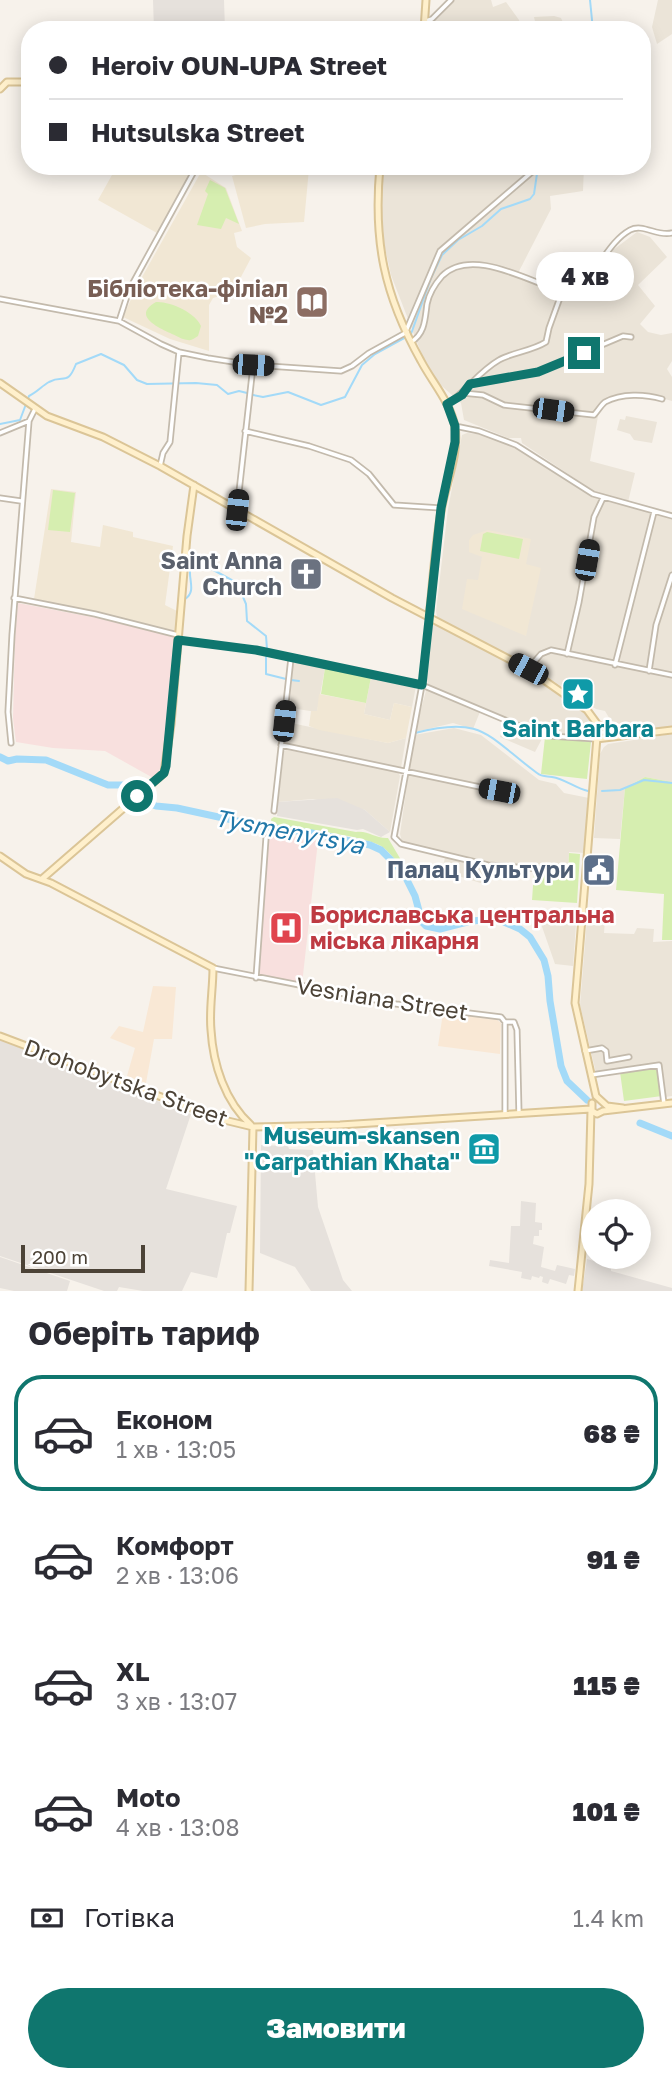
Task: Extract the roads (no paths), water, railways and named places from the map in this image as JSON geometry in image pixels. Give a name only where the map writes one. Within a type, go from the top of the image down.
[{"type":"main road","points":[[426,0],[426,21]]},
{"type":"main road","points":[[0,89],[7,82],[21,82]]},
{"type":"main road","points":[[379,175],[376,216],[384,272],[408,336],[447,404],[455,426],[454,453],[441,508],[429,618]]},
{"type":"main road","points":[[0,383],[32,407],[160,466],[429,618],[528,669],[587,710],[597,725],[576,1009],[596,1096],[601,1103],[623,1108]]},
{"type":"main road","points":[[42,879],[164,773],[194,485]]},
{"type":"main road","points":[[597,725],[629,734]]},
{"type":"main road","points":[[596,739],[672,730]]},
{"type":"main road","points":[[0,856],[26,874],[42,879],[213,968],[211,1030],[224,1089],[233,1105],[253,1127],[249,1291]]},
{"type":"main road","name":"Drohobytska Street","points":[[0,1036],[224,1119],[253,1127],[298,1127],[672,1103]]},
{"type":"main road","points":[[578,1291],[586,1219],[591,1120],[596,1096]]},
{"type":"main road","points":[[593,1109],[601,1103]]},
{"type":"main road","points":[[224,1119],[233,1105]]},
{"type":"street","points":[[426,21],[432,19],[451,0]]},
{"type":"street","points":[[119,321],[129,290],[192,175]]},
{"type":"street","points":[[408,336],[440,251],[505,197],[526,175]]},
{"type":"street","points":[[0,299],[119,321],[179,352],[253,365],[341,371],[377,348],[408,336],[418,338],[426,320],[427,304],[435,285],[447,272],[460,264],[483,265],[535,280],[562,292],[582,285],[614,242],[628,232],[640,228],[660,234],[672,233]]},
{"type":"street","points":[[447,404],[463,393],[498,360],[544,344],[562,292]]},
{"type":"street","points":[[470,384],[538,372],[623,336],[631,337]]},
{"type":"street","points":[[160,466],[163,453],[170,442],[179,352]]},
{"type":"street","points":[[237,510],[253,365]]},
{"type":"street","points":[[463,393],[483,395],[504,405],[592,415],[607,401],[644,394],[662,399]]},
{"type":"street","points":[[11,743],[8,712],[14,598],[32,407]]},
{"type":"street","points":[[0,432],[29,421]]},
{"type":"street","points":[[455,426],[479,431],[516,445],[603,498],[672,516]]},
{"type":"street","points":[[245,431],[309,446],[351,460],[369,474],[394,505],[441,508]]},
{"type":"street","points":[[0,498],[22,501]]},
{"type":"street","points":[[567,654],[594,517],[603,498]]},
{"type":"street","points":[[615,665],[654,512]]},
{"type":"street","points":[[649,671],[656,625],[672,575]]},
{"type":"street","points":[[14,598],[94,614],[178,637],[422,685],[536,733],[596,739]]},
{"type":"street","points":[[429,618],[422,685],[394,837],[401,844],[488,865],[557,870]]},
{"type":"street","points":[[528,669],[546,652],[672,675]]},
{"type":"street","points":[[274,811],[291,658]]},
{"type":"street","points":[[281,746],[499,791]]},
{"type":"street","points":[[256,978],[266,838]]},
{"type":"street","name":"Vesniana Street","points":[[213,968],[396,1004],[501,1017],[505,1022]]},
{"type":"street","points":[[505,1115],[505,1022],[514,1022],[517,1030],[519,1114]]},
{"type":"street","points":[[585,1051],[602,1048],[606,1051],[607,1060],[629,1057]]},
{"type":"street","points":[[591,1075],[659,1065],[664,1104]]},
{"type":"waterway","points":[[590,0],[592,21]]},
{"type":"waterway","points":[[411,334],[442,255],[501,209],[530,199],[534,194],[537,175]]},
{"type":"waterway","points":[[253,395],[263,397],[288,392],[321,405],[345,397],[362,365],[375,354],[406,337]]},
{"type":"waterway","points":[[0,424],[20,420],[29,396],[49,382],[67,378],[76,364],[101,354],[124,365],[137,380],[147,384],[196,383],[217,385],[228,394],[239,391],[247,393]]},
{"type":"waterway","points":[[185,599],[191,590],[190,570],[208,567],[237,583],[246,604],[247,621],[266,636],[267,649]]},
{"type":"waterway","points":[[266,657],[266,674],[286,679]]},
{"type":"waterway","points":[[291,680],[299,681]]},
{"type":"waterway","points":[[415,733],[456,726],[483,732],[542,776],[557,778],[588,791]]},
{"type":"waterway","name":"Tysmenytsya","points":[[0,757],[8,761],[46,760],[108,785],[124,785],[145,802],[156,806],[370,845],[381,850],[403,872],[415,896],[422,922],[426,926],[440,929],[471,921],[497,919],[520,929],[530,937],[544,960],[561,1066],[567,1081],[587,1100]]},
{"type":"waterway","points":[[602,791],[620,790],[644,780],[672,783]]},
{"type":"waterway","name":"Tysmenytsya","points":[[640,1123],[672,1136]]},
{"type":"place","name":"Бібліотека-філіал №2","points":[[312,302]]},
{"type":"place","name":"Saint Anna Church","points":[[306,574]]},
{"type":"place","name":"Saint Barbara","points":[[578,694]]},
{"type":"place","name":"Палац Культури","points":[[599,870]]},
{"type":"place","name":"Бориславська центральна міська лікарня","points":[[286,928]]},
{"type":"place","name":"Museum-skansen \"Carpathian Khata\"","points":[[484,1149]]}]
